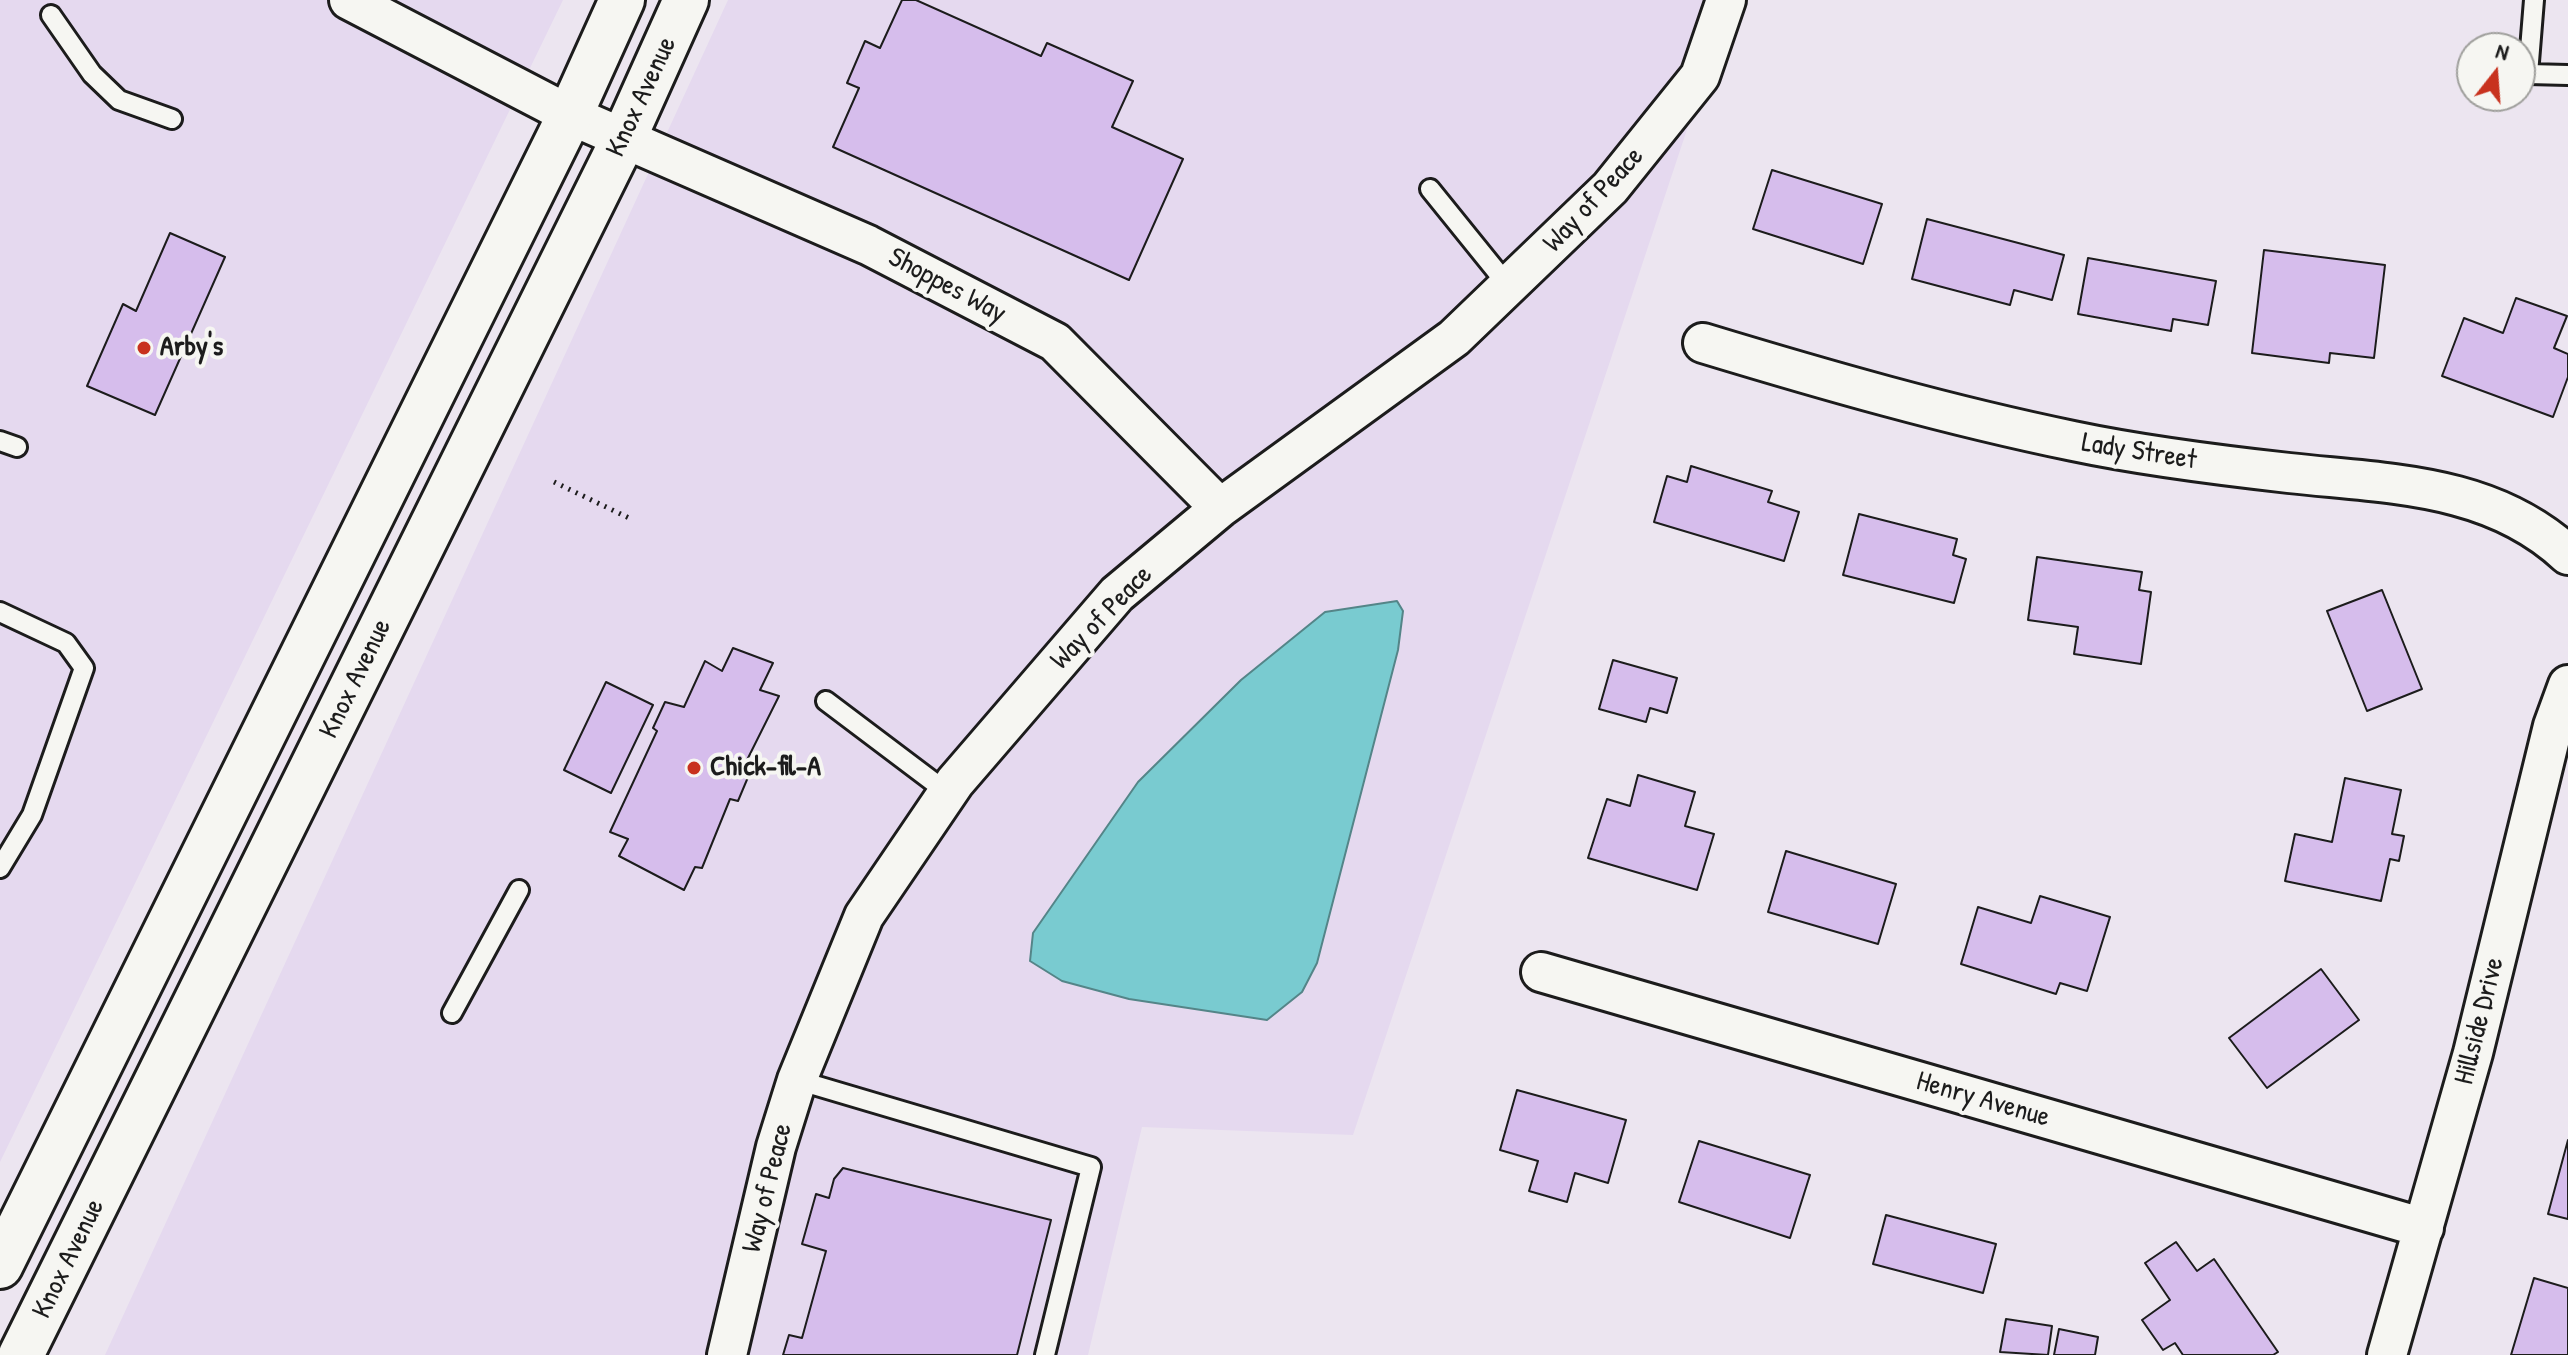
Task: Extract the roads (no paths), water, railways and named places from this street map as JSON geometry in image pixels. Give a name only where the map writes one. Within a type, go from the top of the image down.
[{"type":"main road","name":"Knox Avenue","points":[[0,1266],[570,115],[622,0]]},
{"type":"main road","name":"Knox Avenue","points":[[21,1355],[623,140],[686,0]]},
{"type":"street","name":"Shoppes Way","points":[[349,0],[570,115],[868,245],[1055,342],[1220,508]]},
{"type":"street","name":"Way of Peace","points":[[727,1355],[776,1147],[797,1080],[864,916],[948,793],[1117,594],[1220,508],[1454,338],[1510,288],[1610,188],[1700,76],[1726,0]]},
{"type":"street","name":"Lady Street","points":[[1703,343],[1872,394],[2076,442],[2206,463],[2418,485],[2468,498],[2520,519],[2568,555]]},
{"type":"street","name":"Hillside Drive","points":[[2387,1355],[2473,1053],[2553,726],[2568,685]]},
{"type":"street","name":"Henry Avenue","points":[[1541,972],[2424,1228]]},
{"type":"lane","points":[[2534,0],[2528,74],[2568,75]]},
{"type":"lane","points":[[51,15],[92,74],[119,100],[172,119]]},
{"type":"lane","points":[[1430,189],[1510,288]]},
{"type":"lane","points":[[0,612],[66,643],[84,668],[32,815],[0,868]]},
{"type":"lane","points":[[826,701],[948,793]]},
{"type":"lane","points":[[452,1013],[519,890]]},
{"type":"lane","points":[[797,1080],[1091,1167],[1045,1355]]},
{"type":"water","points":[[1397,601],[1403,611],[1398,650],[1317,963],[1302,992],[1267,1020],[1129,999],[1062,981],[1030,961],[1033,933],[1138,782],[1241,680],[1325,612]]},
{"type":"place","name":"Arby's","points":[[144,348]]},
{"type":"place","name":"Chick-fil-A","points":[[694,768]]}]
